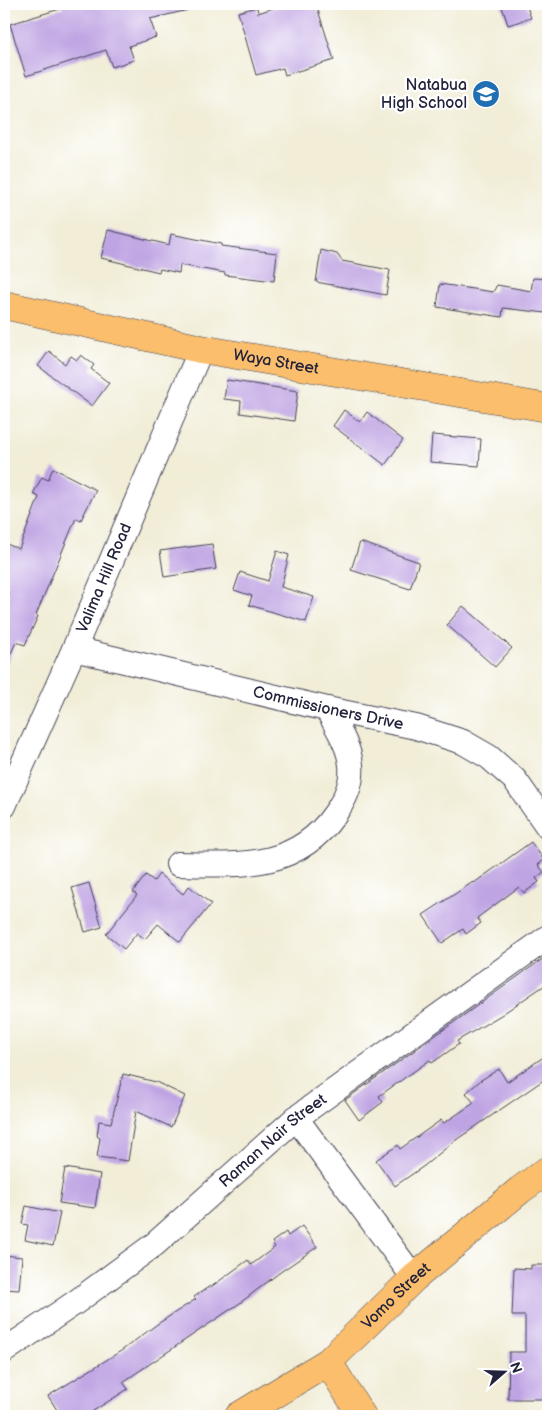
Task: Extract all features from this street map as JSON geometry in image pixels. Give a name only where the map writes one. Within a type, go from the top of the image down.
[{"type":"main road","name":"Waya Street","points":[[4,305],[201,348],[548,408]]},
{"type":"main road","name":"Vomo Street","points":[[239,1416],[328,1362],[414,1278],[520,1190],[548,1170]]},
{"type":"main road","points":[[328,1362],[362,1416]]},
{"type":"street","name":"Valima Hill Road","points":[[4,806],[74,649],[201,348]]},
{"type":"street","name":"Commissioners Drive","points":[[74,649],[327,709],[416,726],[463,742],[489,757],[516,780],[548,827]]},
{"type":"street","points":[[178,864],[234,865],[264,861],[287,855],[304,846],[316,836],[343,803],[350,782],[351,764],[346,745],[327,709]]},
{"type":"street","name":"Raman Nair Street","points":[[4,1351],[76,1302],[155,1244],[296,1118],[548,937]]},
{"type":"street","points":[[296,1118],[414,1278]]},
{"type":"building","points":[[61,4],[187,4],[188,10],[150,19],[156,37],[129,46],[134,60],[112,67],[106,50],[26,76],[10,24],[63,8]]},
{"type":"building","points":[[286,4],[316,4],[334,60],[285,75],[283,68],[256,75],[238,12],[257,7],[258,13]]},
{"type":"building","points":[[501,4],[526,4],[531,18],[508,25]]},
{"type":"building","points":[[108,230],[169,245],[171,234],[221,244],[221,246],[277,253],[274,281],[225,275],[225,273],[180,265],[179,273],[160,269],[159,272],[101,258]]},
{"type":"building","points":[[321,250],[337,254],[342,261],[390,270],[386,295],[316,282]]},
{"type":"building","points":[[533,278],[548,279],[546,313],[503,308],[502,317],[437,307],[440,284],[493,292],[497,285],[531,291]]},
{"type":"building","points":[[49,351],[65,364],[71,356],[77,360],[81,355],[94,365],[91,369],[109,383],[92,406],[38,366]]},
{"type":"building","points":[[227,380],[298,391],[294,421],[240,413],[241,401],[224,399]]},
{"type":"building","points":[[344,410],[360,422],[367,412],[403,440],[385,465],[333,426]]},
{"type":"building","points":[[432,435],[481,439],[479,466],[430,462]]},
{"type":"building","points":[[53,468],[96,490],[81,520],[76,518],[25,645],[16,642],[4,669],[4,606],[9,593],[4,591],[4,543],[19,549],[39,497],[33,494],[42,477],[48,480]]},
{"type":"building","points":[[360,542],[419,562],[410,589],[351,570]]},
{"type":"building","points":[[212,544],[216,569],[164,577],[160,551]]},
{"type":"building","points":[[277,551],[289,555],[281,587],[314,597],[306,622],[249,605],[252,596],[234,590],[240,572],[268,581]]},
{"type":"building","points":[[463,606],[512,648],[495,667],[447,625]]},
{"type":"building","points":[[531,842],[544,860],[538,865],[544,872],[536,878],[539,882],[524,893],[519,887],[477,918],[481,923],[466,934],[463,929],[442,943],[423,915],[474,883]]},
{"type":"building","points":[[159,874],[183,894],[189,886],[211,904],[180,942],[158,924],[145,939],[137,933],[124,949],[106,934],[137,895],[133,892],[146,875],[154,881]]},
{"type":"building","points":[[89,883],[102,927],[85,932],[72,888]]},
{"type":"building","points":[[548,955],[548,983],[501,1015],[457,1041],[459,1044],[432,1063],[430,1060],[379,1096],[383,1102],[359,1120],[345,1100]]},
{"type":"building","points":[[548,1054],[548,1077],[456,1140],[395,1186],[376,1160],[398,1145],[400,1149],[441,1120],[444,1123],[474,1103],[466,1093],[481,1080],[499,1069],[507,1082]]},
{"type":"building","points":[[123,1074],[156,1082],[185,1096],[171,1127],[136,1111],[128,1161],[97,1157],[100,1138],[97,1136],[99,1121],[111,1123]]},
{"type":"building","points":[[65,1168],[100,1174],[95,1208],[59,1203]]},
{"type":"building","points":[[26,1206],[60,1213],[53,1246],[25,1240],[28,1225],[22,1224]]},
{"type":"building","points":[[302,1226],[317,1247],[240,1303],[123,1382],[128,1389],[93,1411],[96,1416],[61,1416],[48,1396],[121,1351],[248,1260],[251,1265],[275,1247],[272,1242],[286,1232],[288,1236]]},
{"type":"building","points":[[4,1255],[22,1257],[19,1290],[4,1289]]},
{"type":"building","points":[[531,1265],[548,1265],[547,1399],[508,1399],[509,1352],[525,1352],[525,1316],[512,1316],[514,1268],[531,1269]]},
{"type":"place","name":"Natabua High School","points":[[486,94]]}]
